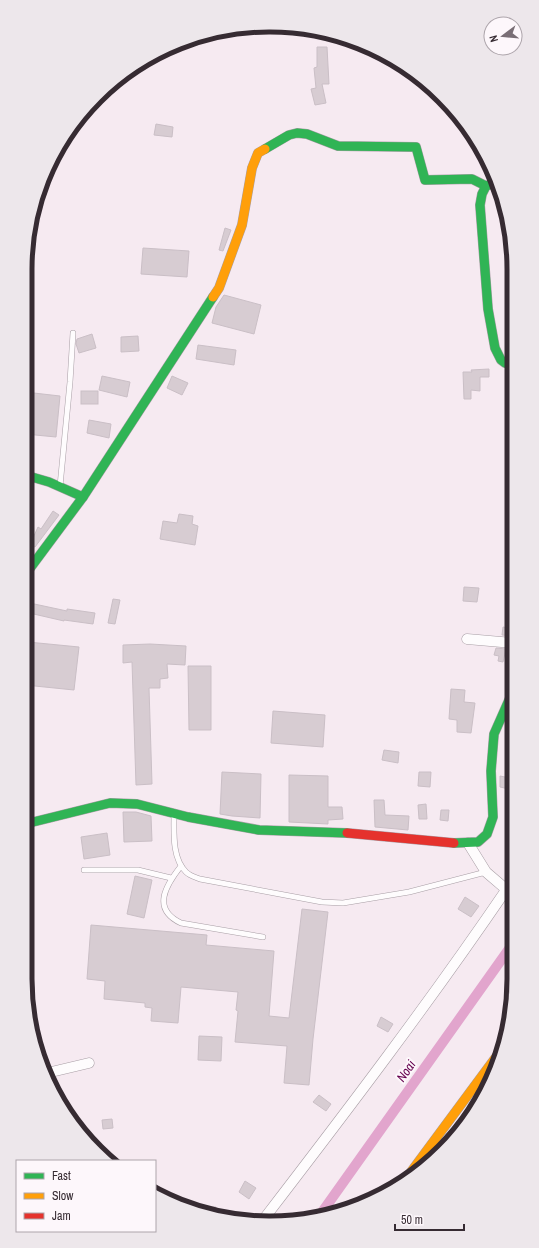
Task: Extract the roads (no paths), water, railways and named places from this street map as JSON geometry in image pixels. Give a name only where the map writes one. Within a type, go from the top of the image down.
[{"type":"street","points":[[32,566],[83,497],[219,288],[242,225],[252,168],[258,153],[289,135],[297,133],[307,134],[338,146],[416,147],[425,180],[472,179],[486,186]]},
{"type":"street","points":[[491,184],[486,186],[482,194],[480,206],[488,309],[495,348],[498,356],[507,364]]},
{"type":"street","points":[[32,477],[83,497]]},
{"type":"street","points":[[467,639],[507,642]]},
{"type":"street","points":[[32,822],[110,803],[137,804],[259,830],[352,834],[459,844],[478,842],[487,834],[493,817],[491,771],[494,734],[507,705]]},
{"type":"street","points":[[468,843],[486,872],[507,890]]},
{"type":"street","points":[[266,1216],[336,1126],[456,963],[507,897]]},
{"type":"street","points":[[51,1072],[89,1064]]},
{"type":"street","points":[[416,1166],[491,1064]]},
{"type":"lane","points":[[60,487],[73,333]]},
{"type":"lane","points":[[174,813],[174,841],[181,866],[187,873],[200,879],[322,902],[343,903],[408,892],[486,872]]},
{"type":"lane","points":[[181,866],[171,878],[166,890],[164,906],[172,919],[181,923],[263,938]]},
{"type":"lane","points":[[84,870],[138,870],[171,878]]},
{"type":"waterway","name":"Noai","points":[[324,1209],[507,952]]}]
